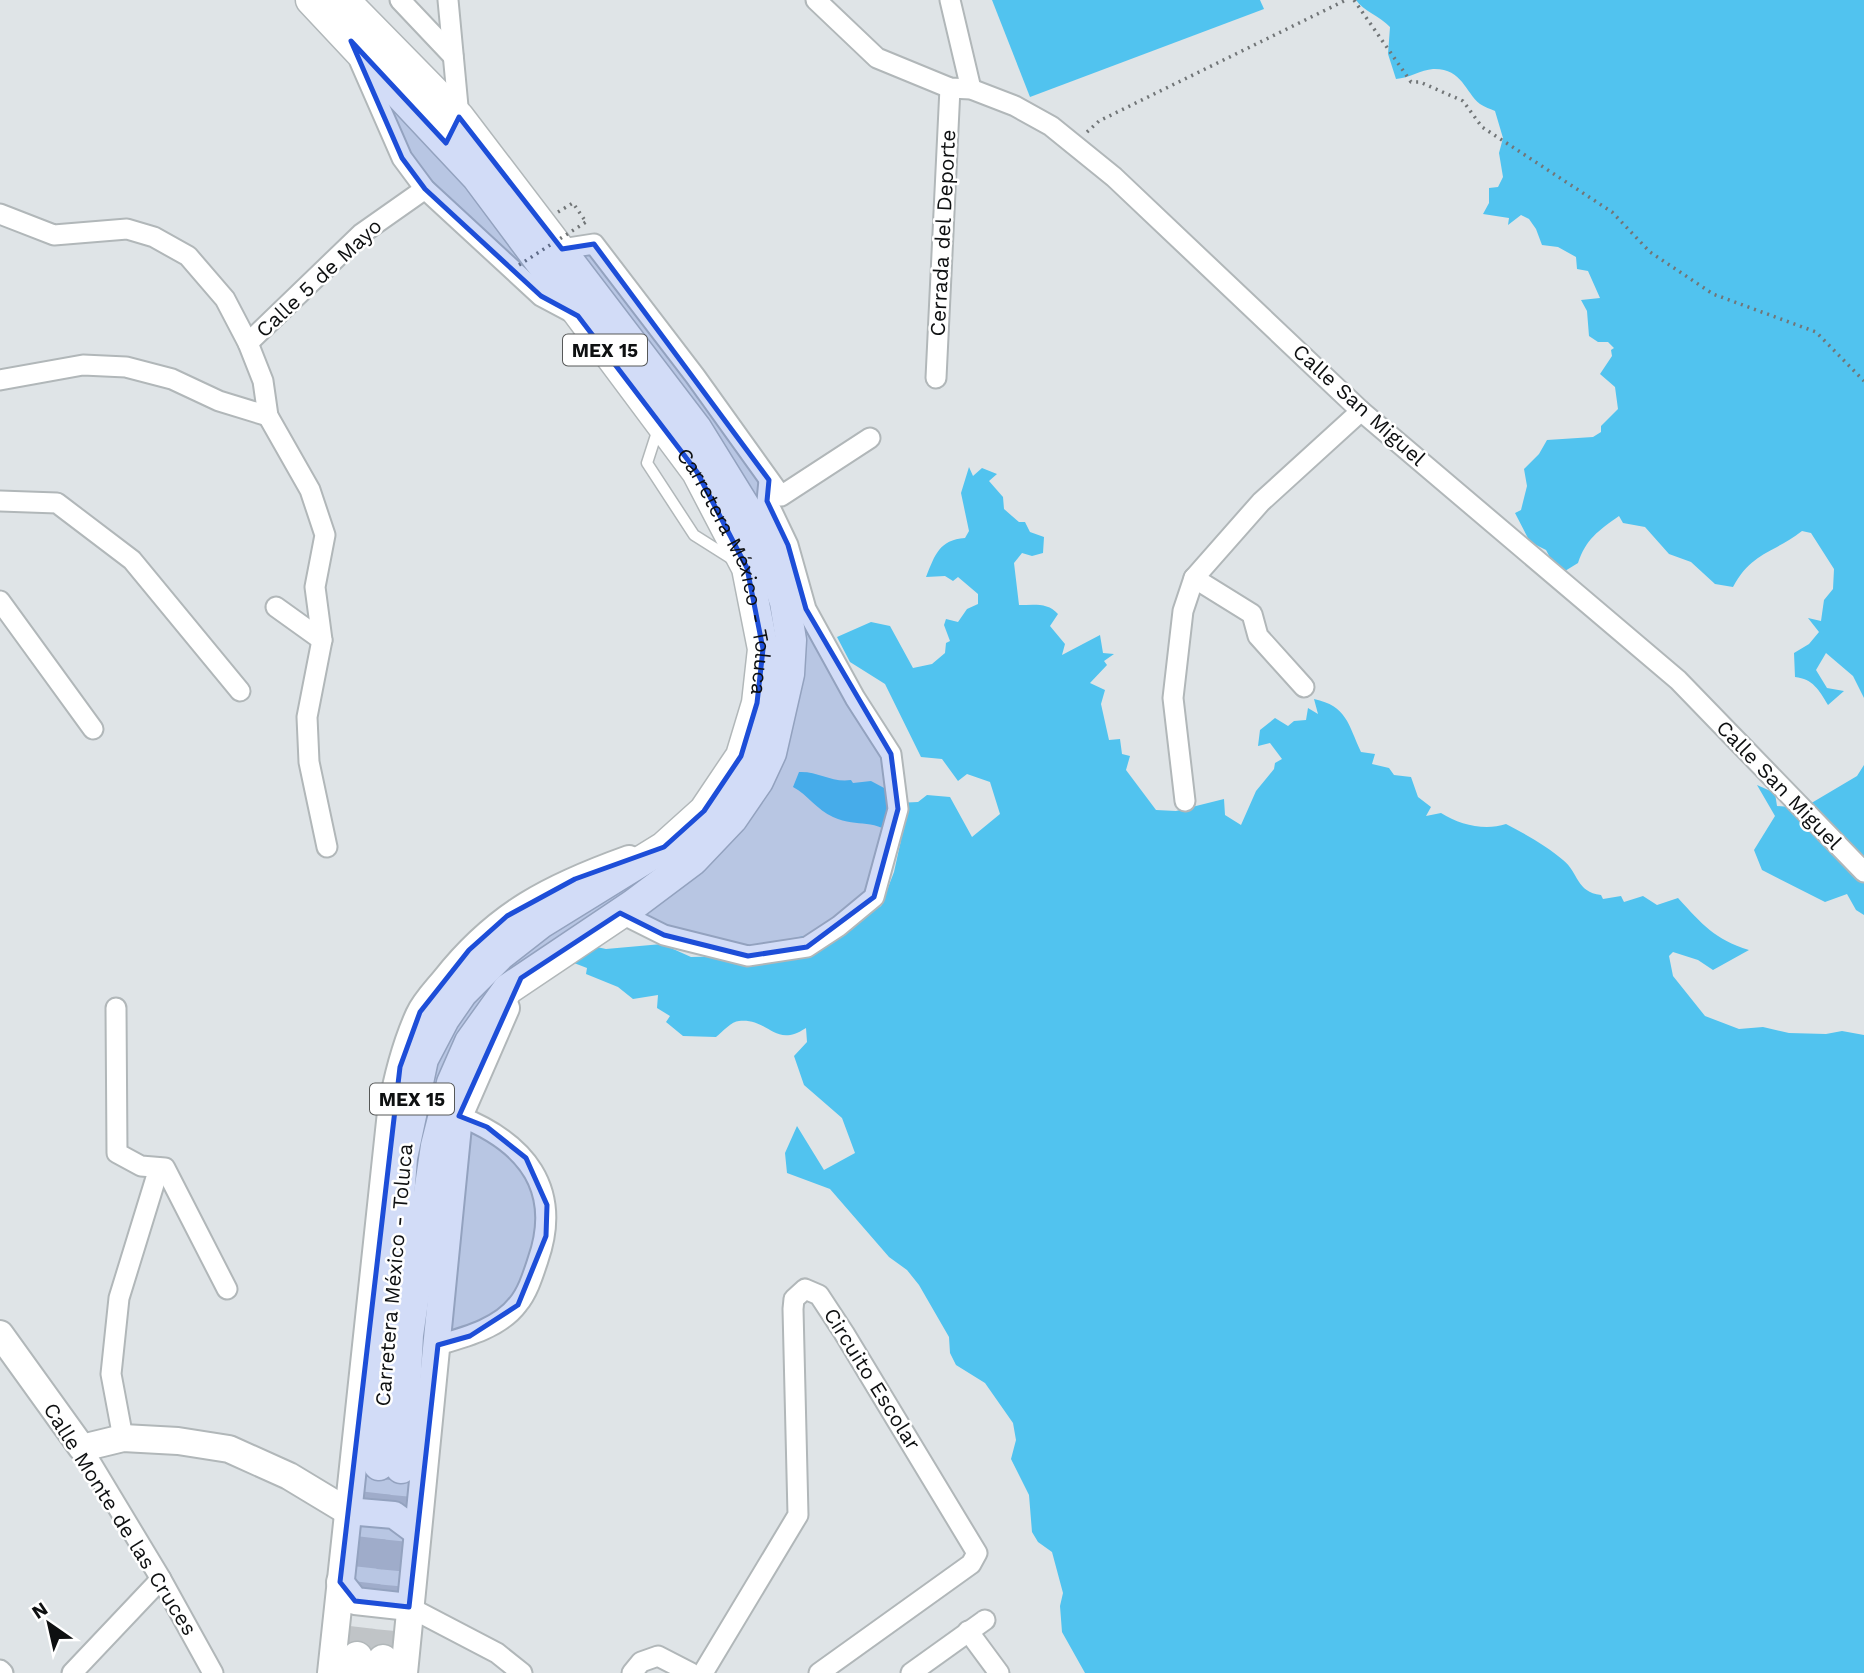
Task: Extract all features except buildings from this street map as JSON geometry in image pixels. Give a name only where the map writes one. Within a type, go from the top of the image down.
[{"type":"main road","name":"Carretera México - Toluca","points":[[311,0],[351,41],[452,130],[477,177],[578,316],[697,472],[747,568],[763,649],[753,721],[741,756],[704,811],[664,847],[541,923],[500,955],[462,993],[444,1018],[423,1059],[402,1158],[390,1467],[443,1112],[470,1042],[494,1005],[521,978],[620,913],[693,860],[732,819],[758,781],[780,721],[791,640],[785,602],[764,538],[696,428],[542,223],[452,130],[344,0]]},
{"type":"street","points":[[400,0],[453,56]]},
{"type":"street","points":[[448,0],[453,56],[452,130]]},
{"type":"street","name":"Calle San Miguel","points":[[816,0],[877,58],[950,88],[971,89],[1016,106],[1051,126],[1074,145],[1177,236],[1361,411],[1678,680],[1864,872]]},
{"type":"street","points":[[950,0],[971,89]]},
{"type":"street","points":[[351,41],[402,158],[425,189],[541,296],[578,316]]},
{"type":"street","name":"Cerrada del Deporte","points":[[936,378],[950,88]]},
{"type":"street","name":"Calle 5 de Mayo","points":[[248,343],[361,234],[425,189]]},
{"type":"street","points":[[0,214],[54,235],[127,229],[154,237],[188,256],[225,299],[248,343],[263,381],[268,416],[310,490],[325,536],[315,587],[322,640],[307,717],[309,762],[327,847]]},
{"type":"street","points":[[562,249],[594,244],[781,496],[870,438]]},
{"type":"street","points":[[0,380],[83,365],[126,367],[172,379],[219,401],[268,416]]},
{"type":"street","points":[[1185,800],[1172,698],[1183,611],[1194,578],[1261,502],[1361,411]]},
{"type":"street","points":[[620,913],[664,935],[748,956],[807,947],[839,926],[874,897],[898,809],[891,754],[855,698],[806,609],[788,545],[767,501],[769,480]]},
{"type":"street","points":[[0,501],[57,503],[132,560],[240,691]]},
{"type":"street","points":[[1194,578],[1252,614],[1258,636],[1304,687]]},
{"type":"street","points":[[0,601],[93,729]]},
{"type":"street","points":[[276,607],[322,640]]},
{"type":"street","points":[[331,1673],[391,1112],[400,1067],[420,1012],[469,950],[508,916],[575,879],[664,847]]},
{"type":"street","points":[[376,1667],[409,1607],[438,1345],[459,1116],[490,1039],[521,978]]},
{"type":"street","points":[[116,1008],[117,1153],[142,1166],[165,1168],[227,1289]]},
{"type":"street","points":[[438,1345],[470,1336],[493,1324],[518,1305],[531,1280],[546,1236],[547,1205],[526,1158],[487,1127],[459,1116]]},
{"type":"street","points":[[123,1438],[111,1374],[119,1298],[159,1168]]},
{"type":"street","name":"Circuito Escolar","points":[[704,1673],[798,1515],[793,1310],[794,1299],[805,1289],[819,1295],[845,1333],[977,1553],[971,1564],[819,1673]]},
{"type":"street","name":"Calle Monte de las Cruces","points":[[0,1334],[82,1448],[161,1579],[213,1673]]},
{"type":"street","points":[[82,1448],[123,1438],[177,1441],[229,1449],[289,1476],[347,1511],[394,1515],[417,1532]]},
{"type":"street","points":[[72,1673],[161,1579]]},
{"type":"street","points":[[340,1582],[355,1601],[409,1607],[497,1653],[523,1673]]},
{"type":"street","points":[[911,1673],[985,1620]]},
{"type":"street","points":[[968,1631],[999,1673]]},
{"type":"street","points":[[632,1673],[641,1662],[659,1656],[691,1673]]},
{"type":"path","points":[[1074,145],[1099,121],[1346,0]]},
{"type":"path","points":[[1354,0],[1411,82],[1420,82],[1463,101],[1482,127],[1612,212],[1650,252],[1713,294],[1816,332],[1864,382]]},
{"type":"path","points":[[519,265],[586,222],[573,202],[542,223]]},
{"type":"highlighted area","points":[[351,41],[446,143],[459,117],[562,249],[594,244],[769,480],[767,501],[788,545],[806,609],[891,754],[898,809],[874,897],[807,947],[748,956],[664,935],[620,913],[521,978],[459,1116],[487,1127],[526,1158],[547,1205],[546,1236],[518,1305],[470,1336],[438,1345],[409,1607],[355,1601],[340,1582],[400,1067],[420,1012],[469,950],[507,916],[575,879],[664,847],[704,811],[741,756],[757,703],[763,649],[747,568],[697,472],[578,316],[541,296],[425,189],[402,158]]},
{"type":"shaded area","points":[[992,0],[1260,0],[1264,9],[1030,97]]},
{"type":"shaded area","points":[[1356,0],[1864,0],[1864,698],[1853,676],[1826,653],[1816,670],[1827,688],[1844,691],[1828,705],[1811,683],[1795,677],[1794,653],[1809,644],[1819,632],[1808,618],[1821,621],[1824,600],[1833,589],[1834,569],[1811,533],[1802,531],[1763,554],[1740,575],[1733,587],[1715,584],[1691,562],[1669,554],[1645,527],[1623,523],[1619,516],[1594,536],[1578,563],[1565,571],[1554,565],[1546,550],[1530,542],[1515,513],[1521,510],[1527,486],[1524,469],[1539,454],[1547,440],[1593,437],[1601,432],[1601,426],[1618,409],[1615,387],[1600,374],[1614,348],[1608,342],[1598,342],[1589,336],[1587,311],[1581,300],[1600,298],[1588,271],[1577,269],[1576,257],[1558,247],[1542,245],[1529,219],[1521,215],[1508,225],[1509,218],[1483,214],[1489,203],[1489,188],[1498,187],[1503,177],[1499,153],[1503,138],[1495,111],[1480,104],[1457,76],[1450,72],[1433,69],[1396,79],[1388,54],[1390,27]]},
{"type":"shaded area","points":[[969,467],[973,476],[982,468],[997,474],[989,481],[1003,497],[1004,509],[1019,522],[1025,522],[1030,532],[1044,537],[1043,553],[1032,556],[1022,553],[1014,563],[1019,605],[1045,606],[1058,614],[1050,626],[1065,644],[1062,655],[1100,635],[1103,653],[1114,654],[1104,661],[1107,665],[1090,683],[1105,690],[1101,704],[1109,740],[1120,739],[1122,754],[1130,756],[1126,770],[1156,810],[1176,811],[1224,799],[1225,815],[1241,825],[1256,791],[1274,769],[1275,763],[1282,759],[1270,743],[1258,746],[1260,730],[1275,718],[1288,726],[1294,721],[1306,720],[1308,708],[1318,714],[1314,699],[1325,702],[1340,711],[1361,752],[1375,754],[1372,764],[1389,768],[1394,775],[1411,777],[1418,797],[1431,807],[1426,816],[1441,813],[1464,824],[1481,827],[1506,824],[1557,855],[1568,865],[1582,886],[1601,895],[1603,899],[1621,896],[1624,902],[1643,896],[1657,905],[1678,898],[1710,930],[1749,950],[1713,970],[1698,960],[1673,952],[1669,956],[1673,976],[1705,1016],[1739,1029],[1763,1027],[1789,1033],[1826,1034],[1842,1031],[1864,1035],[1864,1673],[1085,1673],[1062,1632],[1060,1606],[1063,1593],[1052,1552],[1038,1542],[1032,1532],[1029,1495],[1011,1459],[1016,1440],[1013,1423],[985,1383],[956,1365],[950,1353],[949,1337],[919,1285],[907,1270],[889,1257],[830,1189],[787,1173],[785,1153],[797,1126],[824,1170],[855,1153],[842,1118],[804,1085],[794,1056],[807,1042],[806,1028],[786,1035],[749,1021],[736,1021],[716,1037],[683,1036],[666,1022],[670,1016],[657,1008],[658,995],[633,999],[618,987],[586,974],[587,968],[574,963],[592,946],[606,949],[662,944],[691,957],[735,956],[799,937],[843,929],[881,906],[894,872],[901,840],[874,825],[843,820],[827,814],[793,787],[799,772],[851,780],[853,783],[871,781],[901,797],[896,803],[918,802],[927,795],[950,797],[972,837],[1000,814],[990,782],[967,774],[958,781],[942,759],[921,757],[885,684],[850,662],[837,637],[871,622],[890,626],[913,668],[932,664],[945,653],[946,643],[950,641],[944,625],[946,619],[958,622],[967,609],[978,604],[978,594],[958,577],[953,581],[945,576],[926,577],[939,550],[949,542],[965,538],[969,531],[961,493]]},
{"type":"shaded area","points":[[1864,765],[1864,915],[1856,910],[1847,894],[1825,902],[1762,870],[1754,850],[1775,816],[1757,785],[1775,793],[1777,806],[1803,808],[1857,776]]},
{"type":"tunnel","points":[[357,1657],[379,1465]]},
{"type":"tunnel","points":[[383,1660],[401,1468]]}]
